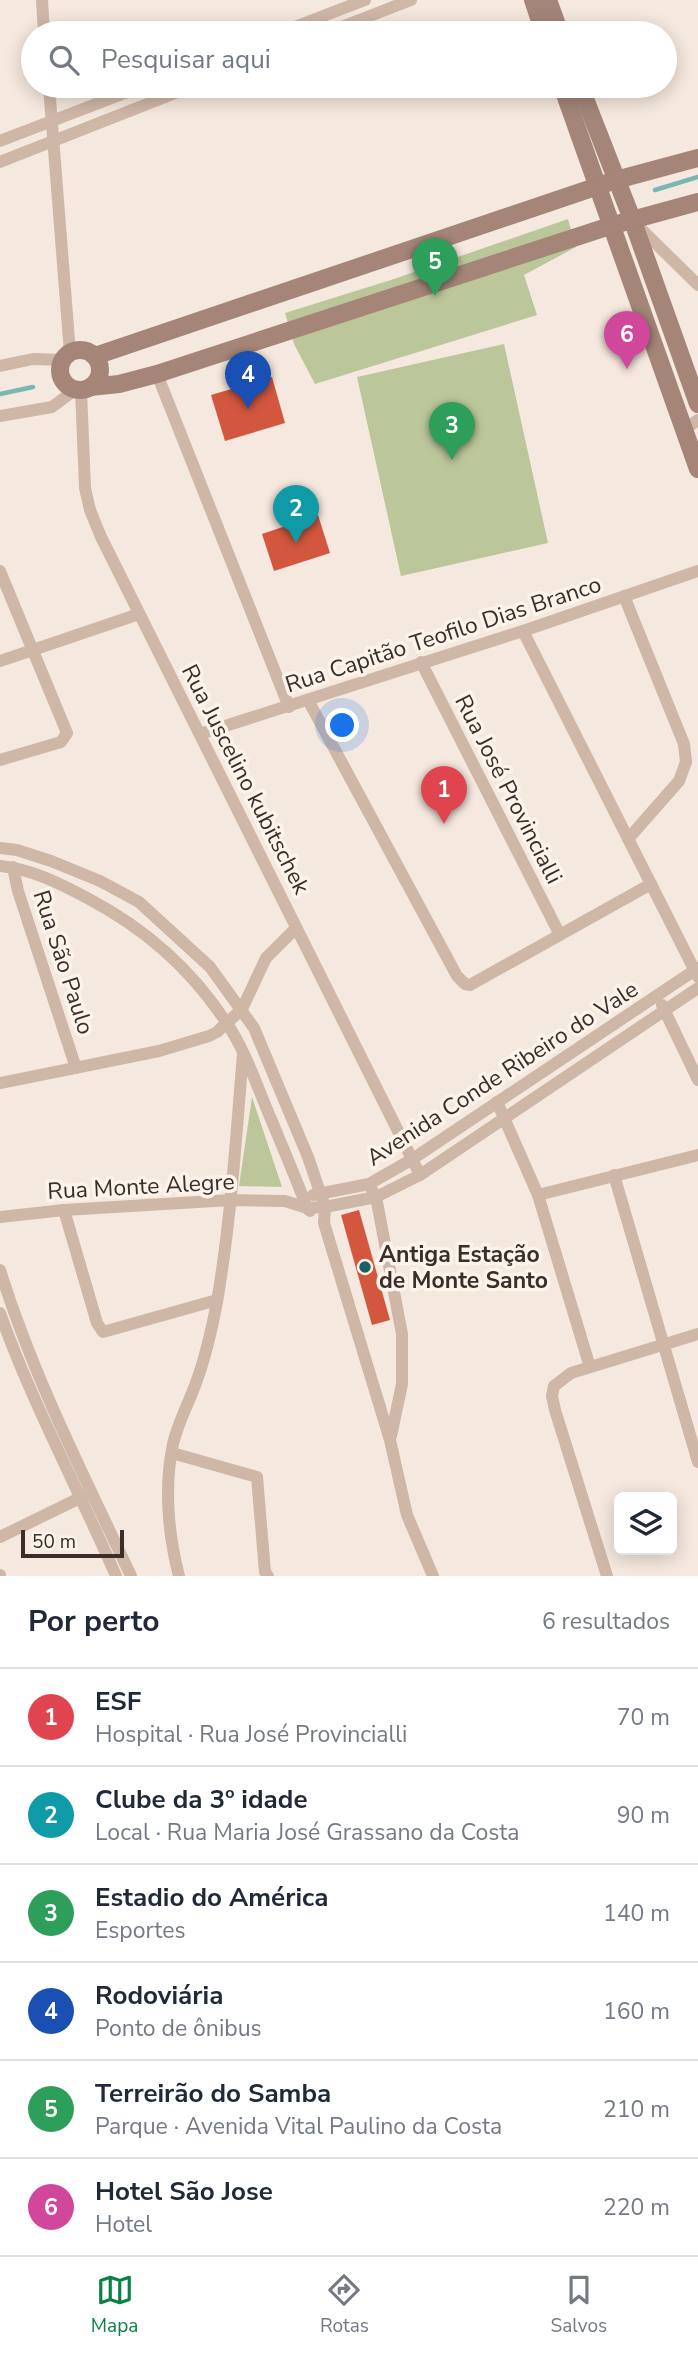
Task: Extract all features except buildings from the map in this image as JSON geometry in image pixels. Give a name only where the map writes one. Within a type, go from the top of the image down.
[{"type":"street","points":[[42,0],[43,21]]},
{"type":"street","points":[[310,21],[365,0]]},
{"type":"street","points":[[358,21],[411,0]]},
{"type":"street","points":[[533,0],[540,21]]},
{"type":"street","points":[[548,0],[556,21]]},
{"type":"street","points":[[348,6],[355,21]]},
{"type":"street","points":[[50,98],[67,356],[61,366],[62,378],[65,383],[82,389],[119,384],[157,374],[632,219],[698,202]]},
{"type":"street","points":[[0,141],[111,98]]},
{"type":"street","points":[[126,98],[131,110]]},
{"type":"street","points":[[0,162],[157,98]]},
{"type":"street","points":[[566,98],[650,336],[691,425],[698,469]]},
{"type":"street","points":[[585,98],[632,219],[698,404]]},
{"type":"street","points":[[95,356],[616,180],[698,158]]},
{"type":"street","points":[[632,219],[698,285]]},
{"type":"street","points":[[650,336],[670,328]]},
{"type":"street","points":[[0,366],[67,356],[83,350],[95,356],[100,367],[100,374],[82,389],[52,407],[0,416]]},
{"type":"street","points":[[157,374],[289,707]]},
{"type":"street","name":"Rua Juscelino kubitschek","points":[[82,389],[85,488],[90,510],[139,614],[420,1175]]},
{"type":"street","points":[[0,571],[66,733],[61,741],[0,760]]},
{"type":"street","name":"Rua Capitão Teofilo Dias Branco","points":[[200,734],[523,631],[698,571]]},
{"type":"street","points":[[624,596],[684,744],[686,762],[679,781],[628,839]]},
{"type":"street","points":[[0,661],[139,614]]},
{"type":"street","points":[[523,631],[697,972]]},
{"type":"street","name":"Rua José Provincialli","points":[[421,662],[560,935]]},
{"type":"street","points":[[308,700],[457,976],[465,984],[470,985],[651,884]]},
{"type":"street","points":[[0,848],[17,850],[51,861],[100,881],[139,902],[210,967],[242,1009],[263,1048],[323,1201],[324,1223],[390,1440],[407,1515],[433,1576]]},
{"type":"street","points":[[7,867],[56,881],[102,905],[148,935],[191,974],[227,1023],[243,1054],[307,1208],[324,1223]]},
{"type":"street","name":"Rua São Paulo","points":[[7,867],[18,891],[76,1068]]},
{"type":"street","points":[[0,1083],[190,1043],[217,1032],[242,1009],[260,967],[296,928]]},
{"type":"street","name":"Avenida Conde Ribeiro do Vale","points":[[323,1201],[369,1184],[411,1160],[697,972]]},
{"type":"street","name":"Avenida Conde Ribeiro do Vale","points":[[323,1201],[376,1197],[420,1175],[698,988]]},
{"type":"street","points":[[656,997],[665,1010],[698,1080]]},
{"type":"street","points":[[179,1576],[168,1489],[172,1453],[198,1378],[217,1300],[231,1200],[243,1054]]},
{"type":"street","points":[[496,1102],[506,1119],[538,1195],[590,1367]]},
{"type":"street","points":[[538,1195],[698,1155]]},
{"type":"street","points":[[614,1175],[698,1462]]},
{"type":"street","points":[[369,1184],[376,1197],[402,1334],[402,1384],[390,1440]]},
{"type":"street","name":"Rua Monte Alegre","points":[[285,1201],[302,1195],[323,1201]]},
{"type":"street","name":"Rua Monte Alegre","points":[[0,1217],[64,1210],[231,1200],[285,1201],[307,1208],[323,1201]]},
{"type":"street","points":[[64,1210],[97,1323],[103,1332],[217,1300]]},
{"type":"street","points":[[0,1270],[20,1331],[87,1494],[116,1576]]},
{"type":"street","points":[[0,1313],[36,1404],[131,1576]]},
{"type":"street","points":[[607,1576],[555,1410],[552,1396],[554,1386],[571,1373],[698,1334]]},
{"type":"street","points":[[36,1404],[49,1398]]},
{"type":"street","points":[[172,1453],[257,1477],[265,1572],[268,1576]]},
{"type":"street","points":[[0,1537],[87,1494]]},
{"type":"green space","points":[[568,219],[576,247],[524,275],[537,315],[315,384],[294,344],[285,313]]},
{"type":"green space","points":[[504,344],[548,543],[401,576],[357,377]]},
{"type":"green space","points":[[252,1097],[282,1187],[239,1186]]},
{"type":"waterway","points":[[655,190],[698,177]]},
{"type":"waterway","points":[[0,394],[33,387]]},
{"type":"place","name":"Terreirão do Samba","points":[[435,296]]},
{"type":"place","name":"Hotel São Jose","points":[[627,369]]},
{"type":"place","name":"Rodoviária","points":[[248,409]]},
{"type":"place","name":"Estadio do América","points":[[452,460]]},
{"type":"place","name":"Clube da 3º idade","points":[[296,543]]},
{"type":"place","name":"ESF","points":[[444,824]]},
{"type":"place","name":"Antiga Estação de Monte Santo","points":[[365,1267]]}]
